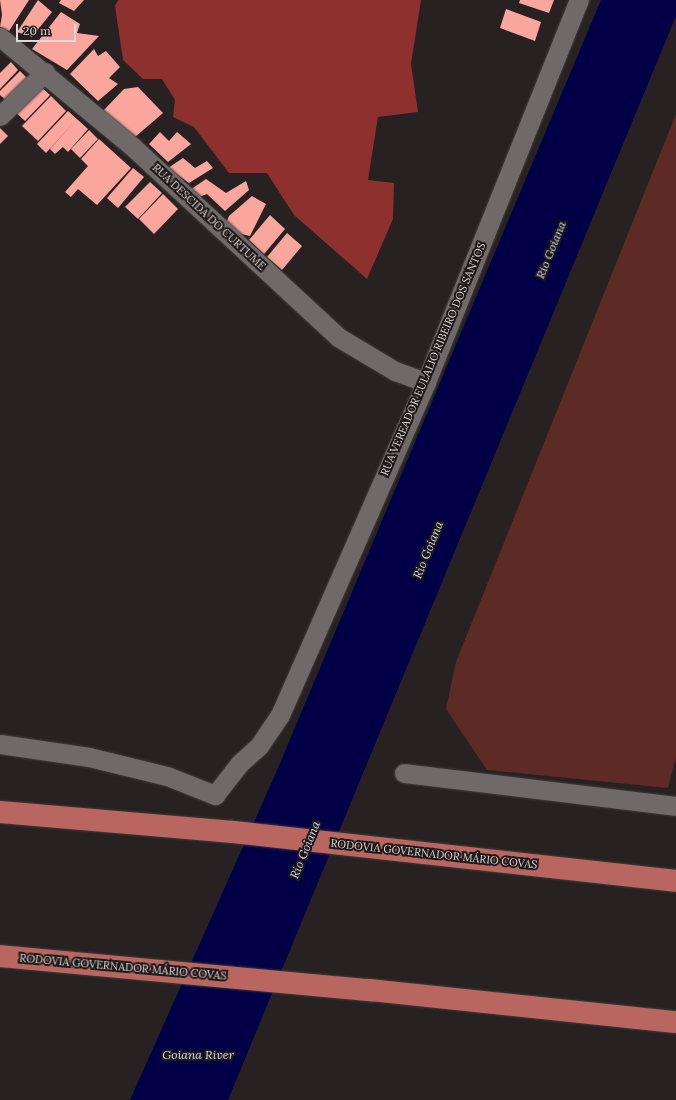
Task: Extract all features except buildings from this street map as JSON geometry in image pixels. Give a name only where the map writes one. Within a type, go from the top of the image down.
[{"type":"highway","name":"RODOVIA GOVERNADOR MÁRIO COVAS","points":[[0,812],[233,832],[676,881]]},
{"type":"highway","name":"RODOVIA GOVERNADOR MÁRIO COVAS","points":[[0,956],[370,990],[676,1022]]},
{"type":"street","name":"RUA VEREADOR EULALIO RIBEIRO DOS SANTOS","points":[[0,744],[89,757],[167,776],[215,795],[240,764],[259,746],[280,715],[426,382],[579,0]]},
{"type":"street","name":"RUA DESCIDA DO CURTUME","points":[[0,37],[45,72],[134,148],[338,337],[395,371],[426,382]]},
{"type":"street","points":[[0,116],[45,72]]},
{"type":"street","points":[[404,773],[676,806]]},
{"type":"shaded area","points":[[118,0],[421,0],[411,64],[418,112],[378,117],[368,180],[394,183],[393,219],[367,279],[294,215],[267,173],[229,173],[194,127],[173,117],[175,100],[162,79],[143,79],[123,60],[115,6]]},
{"type":"shaded area","points":[[676,114],[676,757],[668,788],[487,770],[446,709],[456,662]]},
{"type":"water","name":"Goiana River","points":[[601,0],[676,0],[676,16],[228,1100],[130,1100],[275,775]]},
{"type":"water label","name":"Rio Goiana","points":[[551,250]]},
{"type":"water label","name":"Rio Goiana","points":[[428,550]]},
{"type":"water label","name":"Rio Goiana","points":[[305,850]]}]
